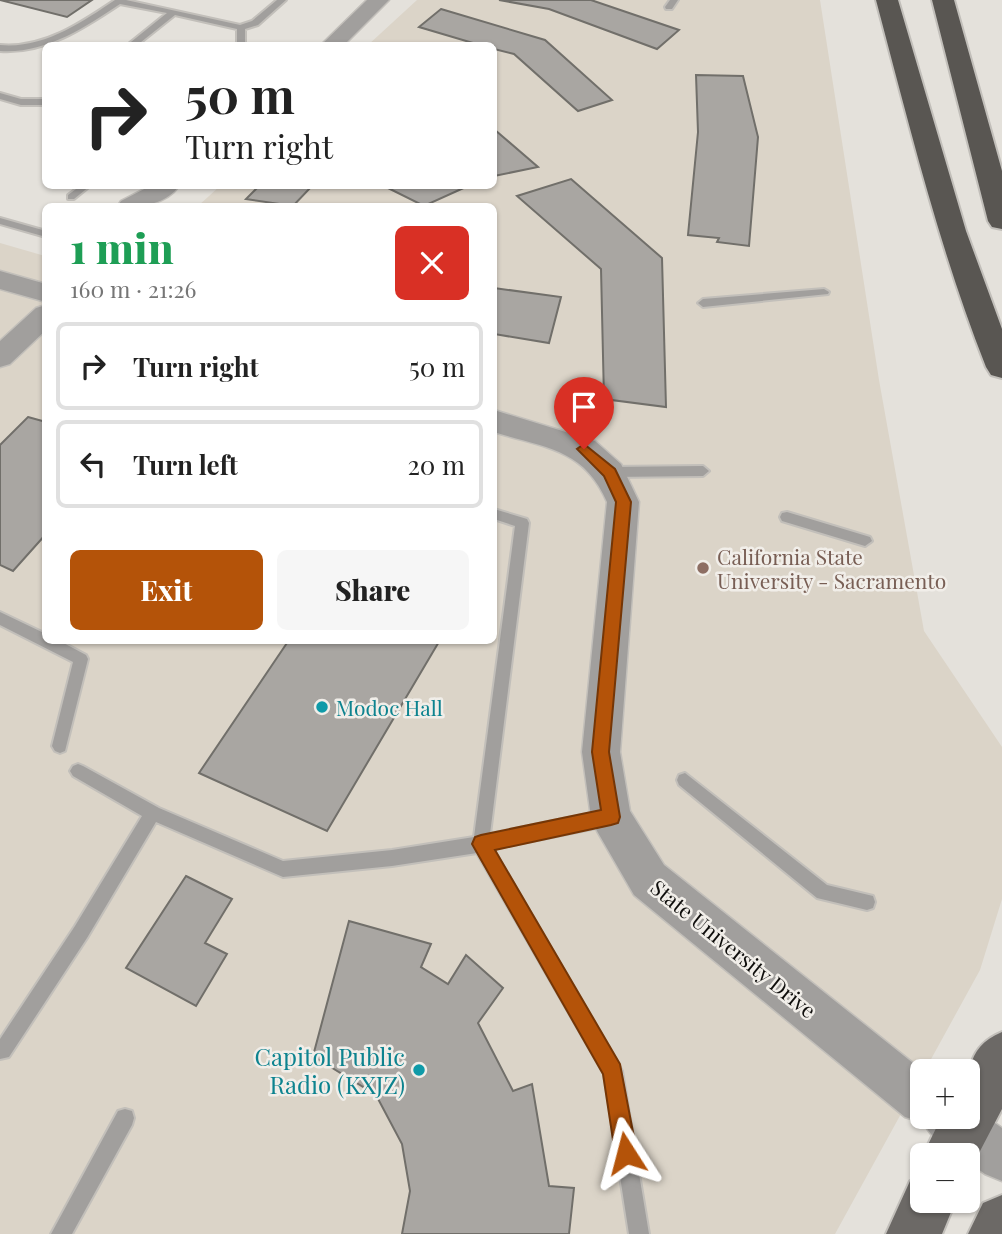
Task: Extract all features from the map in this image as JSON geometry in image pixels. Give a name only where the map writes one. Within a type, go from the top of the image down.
[{"type":"highway","points":[[887,0],[953,236],[985,328],[1002,367]]},
{"type":"highway","points":[[943,0],[1002,221]]},
{"type":"main road","points":[[956,1131],[1002,1057]]},
{"type":"main road","points":[[914,1234],[923,1213]]},
{"type":"main road","points":[[996,1234],[1002,1222]]},
{"type":"street","points":[[335,42],[379,0]]},
{"type":"street","points":[[136,203],[161,189]]},
{"type":"street","points":[[161,203],[178,189]]},
{"type":"street","points":[[0,269],[37,267]]},
{"type":"street","points":[[0,280],[42,292]]},
{"type":"street","points":[[0,357],[42,318]]},
{"type":"street","name":"State University Drive","points":[[497,422],[584,449],[610,472],[623,502],[601,752],[611,817],[649,880],[956,1131]]},
{"type":"lane","points":[[0,48],[23,48],[47,40],[81,25],[119,0],[241,28],[255,23],[282,0]]},
{"type":"lane","points":[[135,42],[173,12]]},
{"type":"lane","points":[[241,28],[242,42]]},
{"type":"lane","points":[[0,96],[21,102],[42,103]]},
{"type":"lane","points":[[71,197],[81,189]]},
{"type":"lane","points":[[0,221],[42,233]]},
{"type":"lane","points":[[703,303],[824,292]]},
{"type":"lane","points":[[610,472],[703,471]]},
{"type":"lane","points":[[497,515],[522,523],[481,844],[613,1071],[639,1234]]},
{"type":"lane","points":[[787,517],[865,541]]},
{"type":"lane","points":[[0,618],[42,639]]},
{"type":"lane","points":[[52,644],[82,659],[60,746]]},
{"type":"lane","points":[[78,771],[153,813],[283,869],[392,858],[481,844],[611,817]]},
{"type":"lane","points":[[685,780],[823,892],[867,902]]},
{"type":"lane","points":[[3,1051],[81,932],[153,813]]},
{"type":"lane","points":[[61,1234],[125,1118]]},
{"type":"shaded area","name":"California State University - Sacramento","points":[[417,0],[820,0],[879,380],[924,631],[1002,747],[1002,899],[980,970],[931,1059],[910,1059],[910,1097],[835,1234],[0,1234],[0,243],[42,255],[42,644],[497,644],[497,203],[201,203],[217,189],[497,189],[497,42],[371,42]]},
{"type":"building","points":[[0,0],[92,0],[67,17]]},
{"type":"building","points":[[499,0],[591,0],[679,30],[657,49],[549,9]]},
{"type":"building","points":[[441,9],[545,40],[612,100],[578,111],[514,54],[497,50],[497,42],[470,42],[419,27]]},
{"type":"building","points":[[696,75],[743,76],[758,137],[749,246],[717,242],[719,238],[688,235],[698,132]]},
{"type":"building","points":[[497,132],[538,167],[497,175]]},
{"type":"building","points":[[571,179],[662,258],[666,407],[604,399],[601,269],[517,196]]},
{"type":"building","points":[[256,189],[309,189],[296,203],[246,199]]},
{"type":"building","points":[[390,189],[461,189],[431,203],[418,203]]},
{"type":"building","points":[[497,288],[561,297],[549,343],[497,334]]},
{"type":"building","points":[[28,417],[42,421],[42,538],[13,571],[0,565],[0,445]]},
{"type":"building","name":"Modoc Hall","points":[[286,644],[438,644],[327,831],[199,773]]},
{"type":"building","points":[[186,876],[232,899],[205,943],[227,954],[196,1006],[126,968]]},
{"type":"building","name":"Capitol Public Radio (KXJZ)","points":[[349,921],[431,944],[421,967],[448,984],[466,955],[503,988],[478,1023],[513,1091],[532,1084],[549,1186],[574,1188],[569,1234],[402,1234],[410,1191],[402,1144],[376,1095],[313,1056]]},
{"type":"place","name":"California State University - Sacramento","points":[[703,568]]},
{"type":"place","name":"Modoc Hall","points":[[322,707]]},
{"type":"place","name":"Capitol Public Radio (KXJZ)","points":[[419,1070]]},
{"type":"route","points":[[584,449],[610,472],[623,502],[601,752],[611,817],[481,844],[613,1071],[626,1153]]}]
